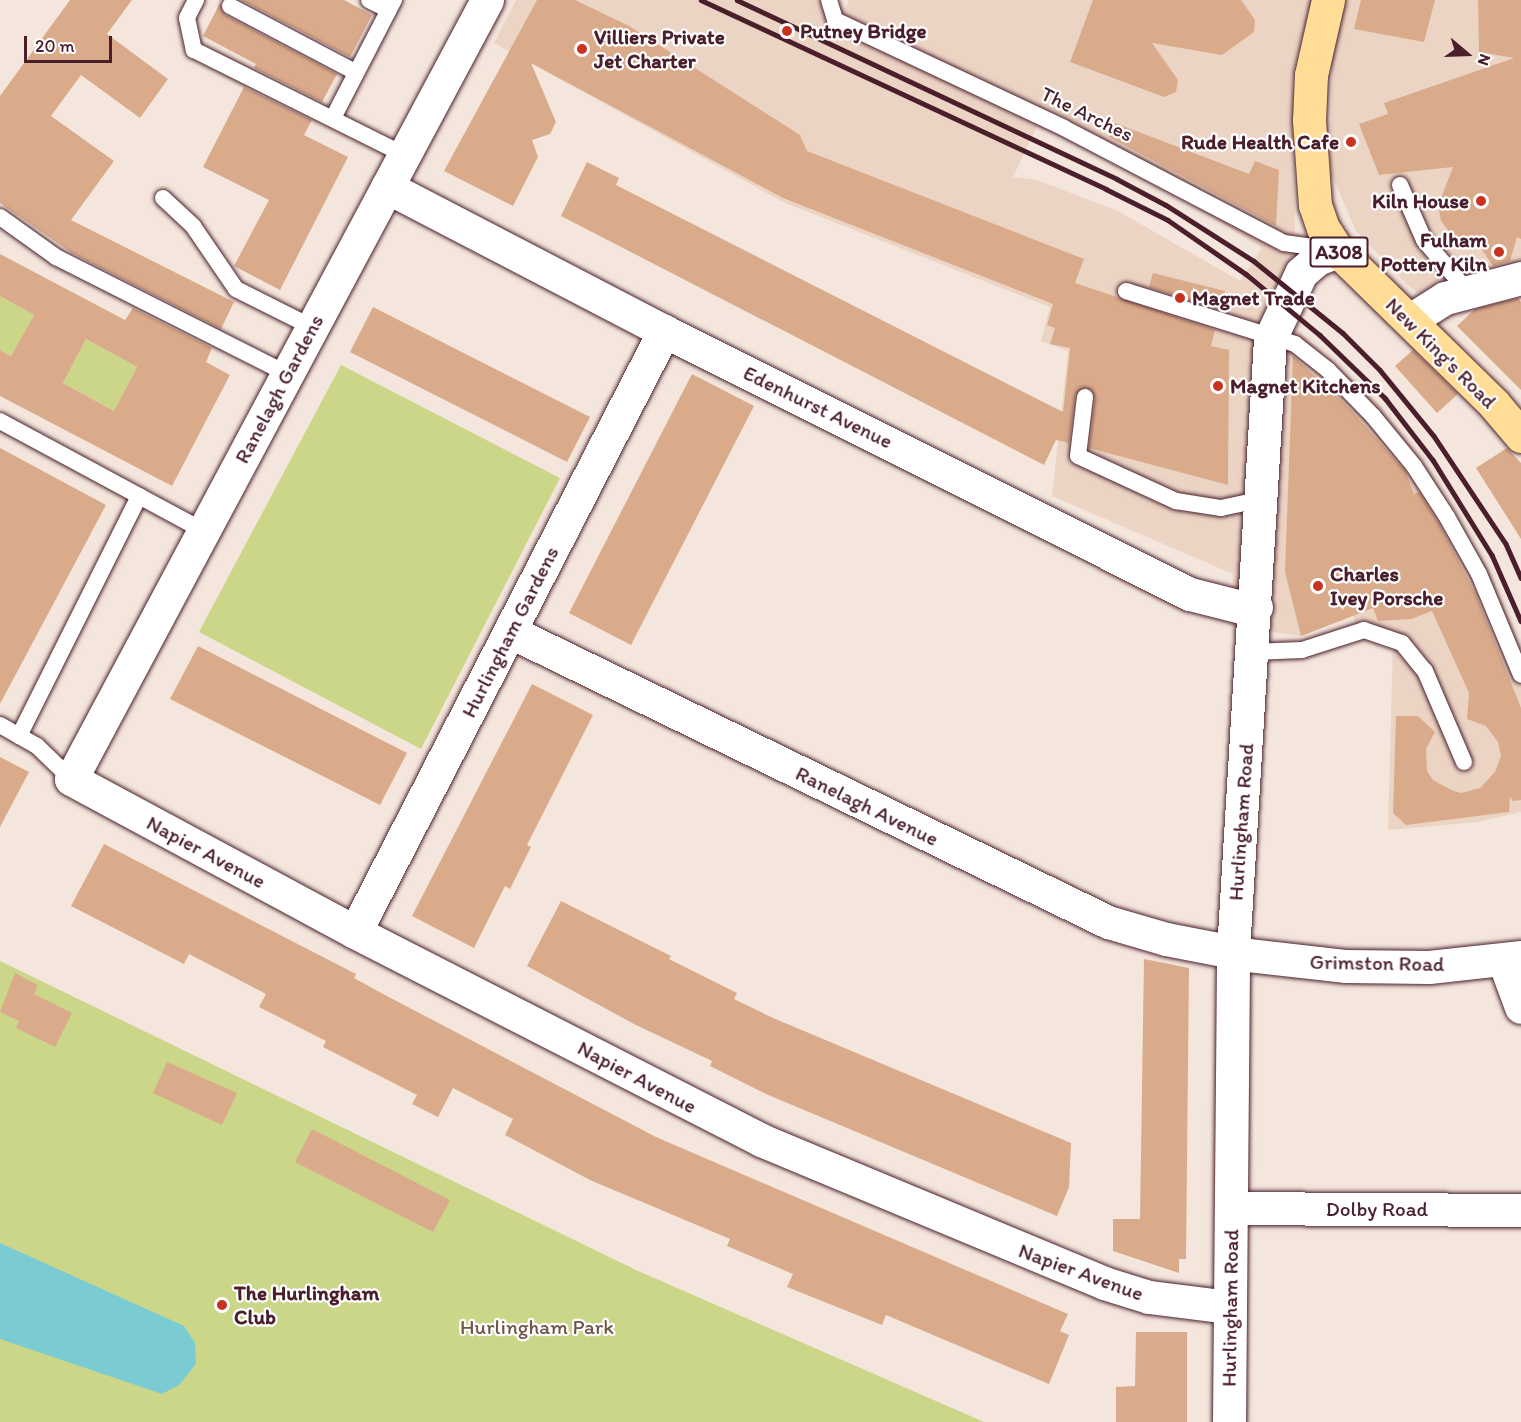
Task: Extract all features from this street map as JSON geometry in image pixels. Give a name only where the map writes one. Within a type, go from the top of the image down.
[{"type":"main road","name":"New King's Road","points":[[1328,0],[1311,75],[1311,160],[1315,205],[1338,250],[1410,320],[1521,436]]},
{"type":"street","name":"Ranelagh Gardens","points":[[71,779],[487,0]]},
{"type":"street","name":"Edenhurst Avenue","points":[[387,186],[664,331],[1190,594],[1241,607],[1256,607]]},
{"type":"street","name":"Hurlingham Road","points":[[1229,1422],[1233,951],[1256,607],[1258,500],[1270,339],[1301,273],[1317,259],[1338,250]]},
{"type":"street","points":[[1410,320],[1445,298],[1521,278]]},
{"type":"street","name":"Hurlingham Gardens","points":[[355,932],[664,331]]},
{"type":"street","name":"Ranelagh Avenue","points":[[511,632],[1108,922],[1166,939],[1233,951]]},
{"type":"street","name":"Napier Avenue","points":[[71,779],[355,932],[751,1135],[879,1191],[1104,1283],[1149,1297],[1229,1307]]},
{"type":"street","name":"Grimston Road","points":[[1233,951],[1346,966],[1429,967],[1512,959]]},
{"type":"street","points":[[1512,959],[1521,1007]]},
{"type":"street","name":"Dolby Road","points":[[1232,1208],[1521,1210]]},
{"type":"lane","points":[[196,0],[187,18],[194,50],[405,154]]},
{"type":"lane","points":[[333,118],[391,5],[369,0]]},
{"type":"lane","name":"The Arches","points":[[829,0],[835,20],[1085,138],[1284,243],[1338,250]]},
{"type":"lane","points":[[230,6],[355,72]]},
{"type":"lane","points":[[1400,185],[1424,240],[1468,292]]},
{"type":"lane","points":[[163,198],[193,226],[236,289],[312,327]]},
{"type":"lane","points":[[0,217],[56,257],[288,374]]},
{"type":"lane","points":[[1126,291],[1270,339],[1295,344],[1328,370],[1373,416],[1414,466],[1479,574],[1521,675]]},
{"type":"lane","points":[[1085,397],[1078,456],[1176,501],[1221,508],[1258,500]]},
{"type":"lane","points":[[0,421],[204,531]]},
{"type":"lane","points":[[19,736],[139,496]]},
{"type":"lane","points":[[1253,652],[1302,650],[1364,630],[1402,643],[1425,671],[1464,762]]},
{"type":"lane","points":[[0,725],[37,746],[71,779]]},
{"type":"shaded area","points":[[516,0],[822,0],[846,8],[849,0],[1312,0],[1292,78],[1295,229],[1292,264],[1266,302],[1379,404],[1428,469],[1488,569],[1521,648],[1521,812],[1478,822],[1388,830],[1393,640],[1352,638],[1354,616],[1301,636],[1229,626],[1233,574],[1052,496],[1068,351],[1041,341],[1050,307],[783,202],[494,43]],"holes":[[[1037,126],[1165,187],[1262,248],[1240,281],[1118,211],[1037,180],[1013,177]]]},
{"type":"shaded area","points":[[1345,0],[1521,0],[1521,269],[1438,309],[1407,284],[1356,231],[1330,171],[1332,48]]},
{"type":"green space","points":[[0,296],[34,315],[11,356],[0,350]]},
{"type":"green space","points":[[86,339],[137,367],[114,411],[63,383]]},
{"type":"green space","points":[[341,365],[560,478],[421,749],[199,632]]},
{"type":"green space","name":"The Hurlingham Club","points":[[0,961],[636,1270],[984,1422],[0,1422]]},
{"type":"water","points":[[0,1243],[184,1326],[195,1343],[196,1364],[179,1385],[162,1394],[0,1339]]},
{"type":"building","points":[[70,0],[132,0],[107,34],[168,79],[140,118],[81,75],[51,116],[114,161],[71,220],[234,302],[221,329],[72,253],[0,203],[0,96]]},
{"type":"building","points":[[241,0],[344,0],[372,15],[350,57]]},
{"type":"building","points":[[537,0],[575,0],[629,26],[800,135],[807,151],[1084,259],[1075,283],[1215,330],[1211,346],[1229,350],[1228,485],[1089,448],[1095,398],[1086,387],[1075,395],[1069,443],[1056,440],[1044,465],[561,216],[587,162],[619,178],[616,185],[1063,412],[1070,348],[1050,344],[1055,328],[1047,325],[1053,304],[783,198],[531,63],[556,122],[550,134],[532,140],[538,157],[513,206],[444,171]]},
{"type":"building","points":[[1093,0],[1241,0],[1255,20],[1254,32],[1222,55],[1152,43],[1178,80],[1176,92],[1164,97],[1070,62]]},
{"type":"building","points":[[1361,0],[1435,0],[1424,42],[1354,29]]},
{"type":"building","points":[[1478,0],[1521,0],[1521,239],[1517,237],[1510,261],[1493,266],[1479,245],[1460,246],[1441,221],[1438,206],[1453,167],[1379,175],[1359,124],[1388,114],[1384,103],[1514,58],[1479,52]]},
{"type":"building","points":[[220,3],[225,15],[337,74],[322,102],[254,68],[256,64],[203,36]]},
{"type":"building","points":[[244,87],[312,120],[304,135],[348,157],[280,290],[234,266],[269,200],[203,167]]},
{"type":"building","points":[[1115,123],[1249,174],[1255,161],[1279,170],[1276,226],[1109,137]]},
{"type":"building","points":[[0,254],[125,320],[133,308],[212,348],[206,362],[230,375],[172,486],[0,396],[0,350],[11,356],[34,315],[0,296]],"holes":[[[86,339],[137,367],[114,411],[63,383]]]},
{"type":"building","points":[[1153,273],[1225,291],[1220,310],[1149,287]]},
{"type":"building","points":[[1518,298],[1521,302],[1521,390],[1457,326],[1475,309]]},
{"type":"building","points":[[373,307],[590,417],[567,462],[350,352]]},
{"type":"building","points":[[1413,350],[1458,394],[1437,413],[1395,366]]},
{"type":"building","points":[[1293,356],[1349,408],[1405,471],[1414,494],[1419,492],[1438,522],[1476,595],[1521,708],[1521,800],[1513,801],[1510,797],[1509,812],[1406,825],[1393,813],[1396,716],[1418,716],[1435,732],[1426,749],[1427,771],[1433,780],[1451,790],[1461,793],[1480,788],[1495,772],[1501,756],[1498,742],[1486,726],[1467,719],[1469,693],[1432,611],[1411,619],[1378,621],[1373,608],[1301,636],[1285,572]]},
{"type":"building","points":[[692,374],[754,406],[631,645],[569,613]]},
{"type":"building","points":[[0,448],[106,505],[0,704]]},
{"type":"building","points":[[1507,448],[1521,463],[1521,539],[1476,468]]},
{"type":"building","points":[[198,646],[407,753],[380,805],[170,699]]},
{"type":"building","points":[[532,684],[593,715],[527,845],[531,847],[510,889],[505,886],[474,948],[412,916]]},
{"type":"building","points":[[0,757],[29,772],[0,827]]},
{"type":"building","points":[[104,844],[356,974],[354,978],[385,995],[656,1137],[1068,1314],[1060,1331],[1069,1335],[1049,1384],[886,1315],[882,1325],[787,1287],[793,1274],[727,1246],[730,1239],[590,1180],[505,1135],[513,1119],[453,1088],[438,1117],[412,1104],[417,1095],[323,1047],[326,1041],[259,1007],[266,994],[189,954],[184,964],[71,906]]},
{"type":"building","points":[[561,901],[671,956],[669,959],[737,993],[734,999],[773,1018],[1071,1143],[1069,1187],[1057,1216],[766,1094],[710,1066],[712,1061],[636,1025],[527,966]]},
{"type":"building","points":[[1144,959],[1189,968],[1186,1259],[1179,1259],[1179,1273],[1113,1251],[1113,1219],[1140,1219]]},
{"type":"building","points":[[15,973],[38,985],[34,994],[72,1013],[55,1047],[16,1028],[19,1021],[0,1012]]},
{"type":"building","points":[[167,1062],[237,1093],[222,1125],[153,1093]]},
{"type":"building","points":[[312,1129],[450,1200],[433,1232],[295,1162]]},
{"type":"building","points":[[1136,1332],[1187,1332],[1187,1422],[1116,1422],[1116,1387],[1135,1386]]},
{"type":"railway","points":[[701,0],[1168,220],[1246,274],[1320,335],[1385,398],[1433,460],[1492,555],[1521,621]]},
{"type":"railway","points":[[737,0],[1117,179],[1166,205],[1254,261],[1343,333],[1380,370],[1434,436],[1506,544],[1521,578]]},
{"type":"place","name":"Putney Bridge","points":[[787,31]]},
{"type":"place","name":"Villiers Private Jet Charter","points":[[582,49]]},
{"type":"place","name":"Rude Health Cafe","points":[[1351,142]]},
{"type":"place","name":"Kiln House","points":[[1481,201]]},
{"type":"place","name":"Fulham Pottery Kiln","points":[[1499,252]]},
{"type":"place","name":"Magnet Trade","points":[[1180,298]]},
{"type":"place","name":"Magnet Kitchens","points":[[1218,386]]},
{"type":"place","name":"Charles Ivey Porsche","points":[[1318,586]]},
{"type":"place","name":"The Hurlingham Club","points":[[222,1305]]},
{"type":"park label","name":"Hurlingham Park","points":[[537,1327]]}]
